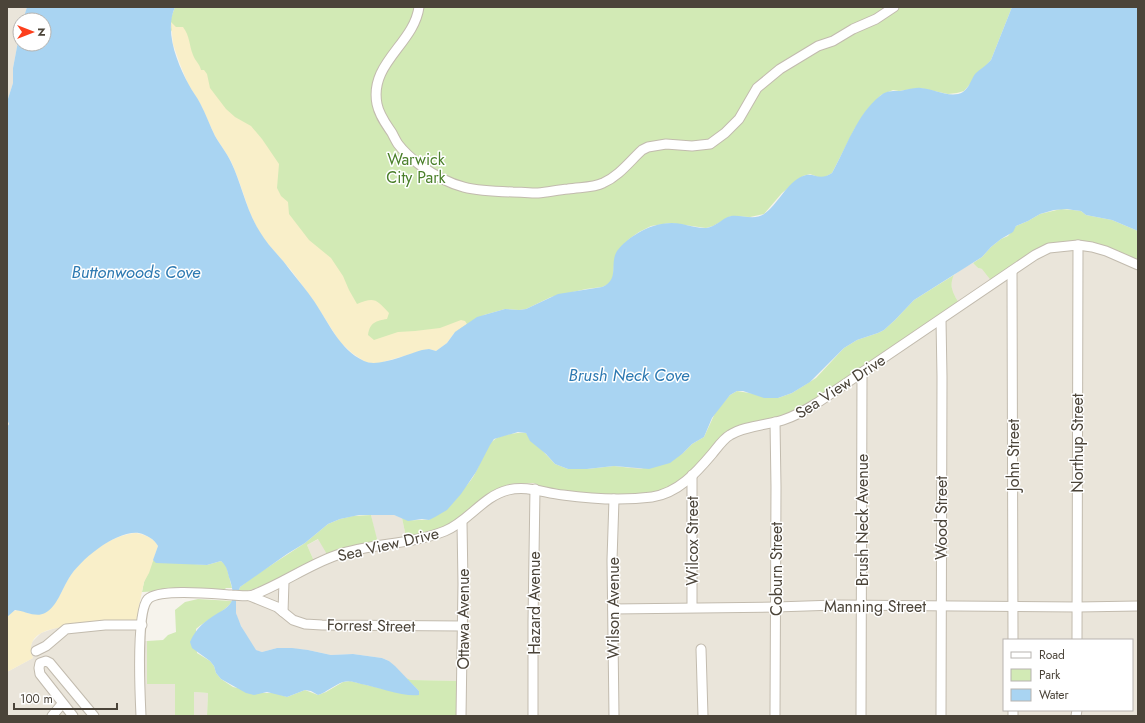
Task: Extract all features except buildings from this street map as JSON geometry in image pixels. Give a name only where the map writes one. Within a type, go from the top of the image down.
[{"type":"street","points":[[419,7],[416,22],[388,61],[379,78],[377,86],[377,105],[398,144],[404,152],[425,169],[444,180],[461,187],[485,192],[553,191],[603,183],[611,179],[642,150],[648,147],[666,144],[692,146],[710,144],[725,133],[739,119],[757,88],[780,69],[818,46],[833,41],[853,29],[876,19],[894,7]]},
{"type":"street","name":"Sea View Drive","points":[[141,716],[139,665],[143,607],[148,599],[156,594],[192,593],[246,596],[284,581],[305,569],[337,555],[353,550],[425,538],[447,530],[462,522],[471,513],[500,493],[510,489],[536,489],[562,495],[614,499],[655,496],[668,493],[692,475],[731,434],[791,417],[804,411],[834,393],[1035,255],[1049,248],[1078,245],[1092,247],[1106,251],[1138,265]]},
{"type":"street","name":"Northup Street","points":[[1077,639],[1078,245]]},
{"type":"street","name":"John Street","points":[[1012,271],[1013,639]]},
{"type":"street","name":"Wood Street","points":[[941,320],[941,716]]},
{"type":"street","name":"Brush Neck Avenue","points":[[861,716],[862,373]]},
{"type":"street","name":"Coburn Street","points":[[775,422],[775,716]]},
{"type":"street","name":"Wilcox Street","points":[[692,475],[692,607]]},
{"type":"street","name":"Hazard Avenue","points":[[533,716],[533,622],[536,489]]},
{"type":"street","name":"Wilson Avenue","points":[[614,499],[614,716]]},
{"type":"street","name":"Ottawa Avenue","points":[[461,716],[462,522]]},
{"type":"street","points":[[283,612],[284,581]]},
{"type":"street","name":"Forrest Street","points":[[246,596],[270,604],[293,620],[304,624],[462,626]]},
{"type":"street","name":"Manning Street","points":[[613,609],[862,605],[1012,607],[1138,606]]},
{"type":"street","points":[[36,651],[46,646],[66,629],[105,625],[142,625]]},
{"type":"street","points":[[701,649],[703,716]]},
{"type":"street","points":[[73,716],[62,704],[40,674],[40,663],[46,661],[50,663],[94,716]]},
{"type":"street","points":[[52,716],[62,704]]},
{"type":"shaded area","points":[[7,7],[27,7],[25,12],[12,12],[12,52],[16,52],[13,68],[13,83],[7,102]]},
{"type":"shaded area","points":[[1075,246],[1138,265],[1138,716],[459,716],[459,681],[411,680],[406,678],[389,661],[382,658],[353,654],[331,655],[308,650],[277,648],[262,652],[255,650],[251,645],[238,620],[236,613],[236,600],[238,593],[246,593],[314,561],[307,545],[319,539],[377,542],[371,515],[394,515],[402,518],[406,537],[491,495],[509,484],[534,483],[549,490],[724,441],[961,306],[952,292],[951,281],[954,275],[973,263],[978,268],[982,269]]},
{"type":"shaded area","points":[[68,625],[138,626],[138,641],[147,641],[147,683],[176,684],[175,716],[7,716],[7,672],[33,658],[30,650],[32,642],[41,633]]},
{"type":"shaded area","points":[[194,692],[208,693],[207,716],[194,716]]},
{"type":"green space","name":"Warwick City Park","points":[[175,7],[1012,7],[991,60],[964,91],[948,94],[920,88],[899,91],[893,90],[881,95],[855,128],[832,173],[825,177],[818,177],[810,174],[803,176],[782,193],[764,214],[750,217],[731,216],[713,226],[706,228],[670,223],[651,226],[629,239],[614,264],[613,279],[609,284],[602,287],[551,297],[526,309],[505,309],[484,315],[455,332],[379,363],[171,30],[171,18]]},
{"type":"green space","points":[[1061,209],[1081,211],[1086,215],[1112,220],[1138,231],[1138,265],[1107,251],[1050,248],[993,283],[982,269],[978,268],[973,263],[982,257],[1001,239],[1008,236],[1016,226],[1040,214]]},
{"type":"green space","points":[[954,275],[952,279],[952,287],[954,295],[961,306],[797,416],[731,435],[676,489],[614,500],[549,490],[534,483],[509,484],[448,525],[440,529],[406,537],[402,518],[412,520],[429,520],[471,480],[488,447],[497,438],[509,434],[526,433],[555,464],[568,469],[587,469],[614,466],[641,469],[682,454],[692,444],[704,437],[716,411],[730,395],[737,391],[778,398],[792,393],[816,378],[844,348],[857,340],[884,330],[914,300]]},
{"type":"green space","points":[[371,515],[378,543],[328,556],[318,539],[307,545],[314,561],[271,582],[245,592],[238,593],[240,587],[253,577],[305,543],[328,524],[353,516]]},
{"type":"green space","points":[[153,560],[207,565],[221,561],[226,565],[232,588],[226,588],[224,590],[142,592],[144,582]]},
{"type":"green space","points":[[198,599],[232,601],[226,608],[196,629],[197,653],[210,661],[221,679],[233,687],[261,693],[275,693],[287,697],[305,690],[318,695],[343,682],[350,681],[392,691],[419,691],[406,678],[411,680],[460,681],[459,716],[207,716],[208,693],[194,692],[194,716],[175,716],[175,684],[147,684],[147,641],[163,640],[168,635],[176,632],[175,610],[185,602]]},
{"type":"sand","points":[[171,22],[176,27],[183,27],[185,30],[194,57],[201,70],[204,70],[207,74],[210,88],[226,109],[235,117],[251,126],[279,164],[277,188],[281,196],[288,202],[289,214],[309,240],[331,258],[343,276],[357,304],[372,300],[378,302],[389,313],[387,319],[374,323],[370,327],[368,335],[374,340],[398,332],[440,328],[461,320],[465,321],[467,324],[455,332],[447,343],[436,351],[429,349],[379,363],[371,363],[365,362],[340,342],[313,300],[291,270],[259,232],[250,213],[231,161],[215,136],[200,103],[188,84],[173,44]]},
{"type":"sand","points":[[136,533],[149,537],[158,546],[149,573],[144,582],[139,606],[138,626],[77,626],[42,632],[35,638],[31,647],[33,658],[7,672],[7,617],[12,612],[17,610],[30,614],[53,604],[59,597],[67,581],[75,570],[89,555],[116,538]]},
{"type":"water","name":"Brush Neck Cove","points":[[27,7],[175,7],[172,16],[171,36],[176,57],[215,136],[228,155],[255,224],[263,237],[311,297],[341,343],[355,356],[370,363],[393,360],[422,350],[429,349],[436,351],[447,343],[455,332],[477,317],[505,309],[526,309],[558,294],[602,287],[611,280],[613,276],[615,256],[619,248],[638,233],[659,224],[676,223],[706,228],[713,226],[731,216],[756,217],[764,214],[797,179],[807,175],[823,177],[832,173],[858,122],[872,103],[883,94],[890,91],[916,88],[948,94],[958,94],[963,92],[975,74],[991,60],[1012,7],[1138,7],[1138,231],[1112,220],[1086,215],[1081,211],[1067,209],[1054,210],[1040,214],[1016,226],[1013,232],[991,247],[982,257],[914,300],[884,330],[857,340],[844,348],[810,382],[792,393],[778,398],[764,398],[743,391],[737,391],[730,395],[712,418],[704,437],[692,444],[670,463],[649,469],[614,466],[587,469],[568,469],[555,464],[546,454],[530,441],[526,433],[518,432],[494,439],[476,472],[461,494],[447,510],[429,520],[422,519],[408,521],[394,515],[359,515],[340,519],[328,524],[305,543],[240,587],[236,600],[236,613],[241,626],[256,650],[262,652],[277,648],[292,648],[331,655],[353,654],[382,658],[395,666],[419,691],[419,695],[406,695],[348,681],[340,683],[318,695],[311,691],[305,690],[287,697],[267,692],[254,695],[246,693],[221,679],[210,661],[192,648],[190,642],[201,625],[226,608],[232,601],[232,589],[225,565],[221,561],[207,565],[156,563],[153,560],[158,546],[152,539],[139,533],[130,533],[120,536],[90,555],[74,571],[53,607],[45,613],[34,615],[15,610],[7,617],[7,427],[9,424],[7,419],[7,102],[13,83],[13,68],[16,52],[52,52],[52,12],[25,12]]},
{"type":"water label","name":"Buttonwoods Cove","points":[[136,272]]}]
